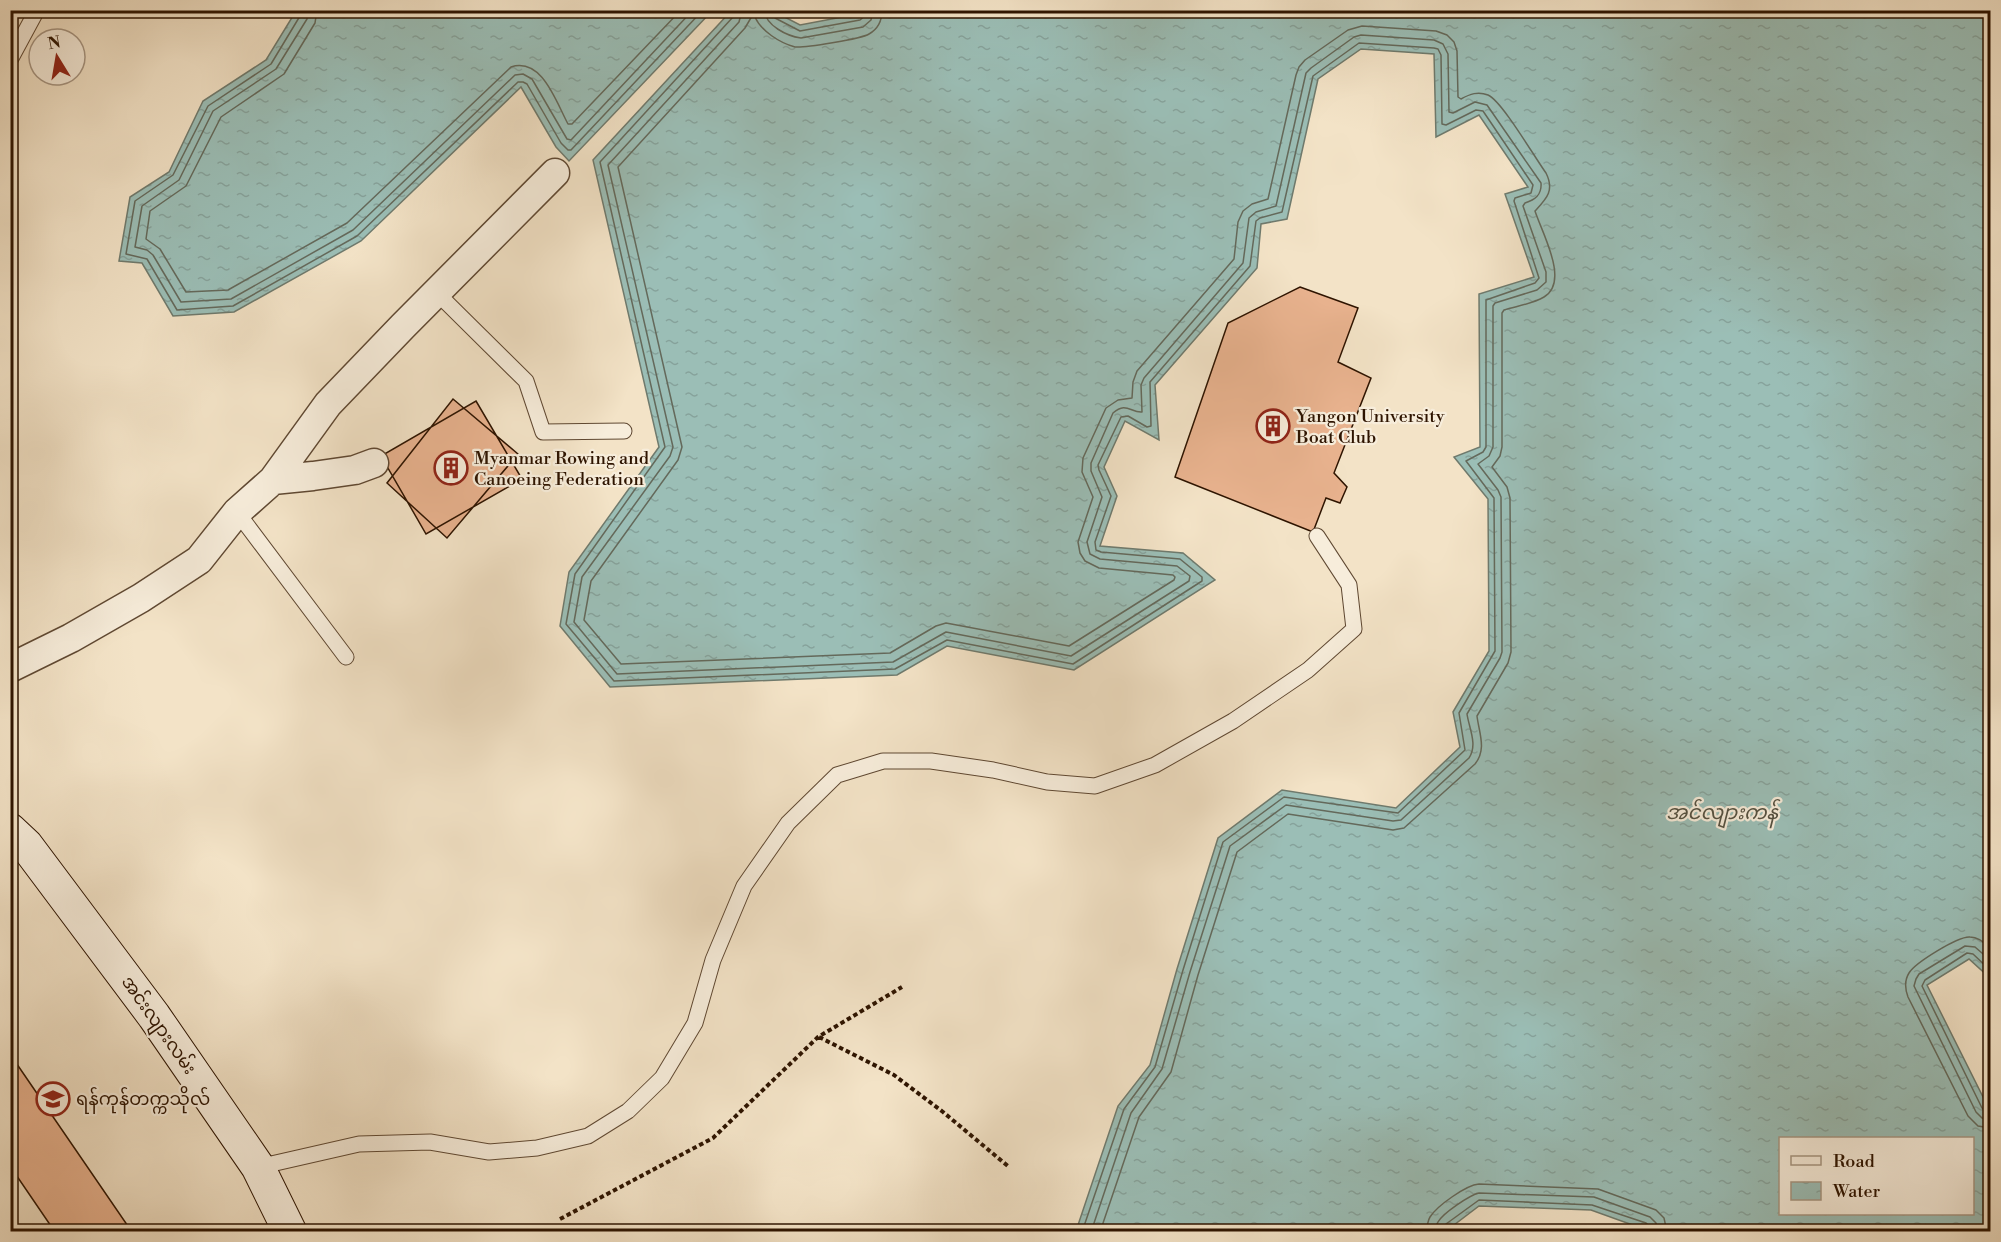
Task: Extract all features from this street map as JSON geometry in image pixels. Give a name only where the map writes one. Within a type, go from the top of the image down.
[{"type":"main road","name":"အင်းလျားလမ်း","points":[[10,830],[26,845],[154,1016],[258,1167],[290,1232]]},
{"type":"street","points":[[10,668],[71,638],[141,598],[199,560],[237,512],[273,480],[328,404],[555,173]]},
{"type":"street","points":[[273,480],[355,470],[374,463]]},
{"type":"lane","points":[[10,60],[38,10]]},
{"type":"lane","points":[[436,292],[526,381],[543,432],[624,430]]},
{"type":"lane","points":[[237,512],[346,657]]},
{"type":"lane","points":[[258,1167],[359,1144],[430,1142],[489,1152],[537,1148],[588,1136],[628,1111],[662,1078],[695,1023],[713,960],[744,886],[788,823],[837,775],[883,761],[931,761],[993,770],[1047,782],[1095,786],[1155,765],[1233,721],[1299,676],[1354,629],[1349,585],[1317,536]]},
{"type":"path","points":[[560,1219],[713,1138],[818,1037],[902,987]]},
{"type":"path","points":[[818,1037],[894,1075],[1009,1167]]},
{"type":"water","name":"အင်လျားကန်","points":[[862,10],[1990,11],[1990,978],[1969,959],[1927,985],[1990,1111],[1990,1206],[1985,1208],[1990,1216],[1990,1231],[1652,1232],[1591,1210],[1479,1206],[1446,1231],[1076,1231],[1118,1106],[1150,1065],[1218,838],[1282,790],[1396,808],[1460,747],[1453,712],[1489,651],[1488,499],[1454,457],[1480,447],[1479,294],[1534,277],[1505,194],[1528,187],[1479,115],[1436,137],[1434,54],[1361,49],[1318,79],[1287,219],[1261,224],[1257,268],[1155,385],[1159,440],[1125,421],[1104,467],[1117,496],[1100,546],[1183,553],[1215,580],[1074,670],[947,646],[897,675],[610,687],[560,626],[569,572],[659,447],[593,160],[731,11],[773,11],[800,25],[858,14]]},
{"type":"water","points":[[296,11],[712,11],[569,161],[556,147],[521,87],[361,241],[234,312],[173,316],[142,263],[119,261],[130,197],[169,172],[203,101],[266,60]]},
{"type":"building","name":"Yangon University Boat Club","points":[[1300,287],[1358,308],[1338,362],[1371,378],[1334,473],[1347,487],[1340,503],[1326,498],[1313,532],[1175,477],[1228,323]]},
{"type":"building","name":"Myanmar Rowing and Canoeing Federation","points":[[453,399],[518,454],[447,538],[387,483]]},
{"type":"building","name":"Myanmar Rowing and Canoeing Federation","points":[[476,401],[522,479],[426,534],[381,456]]},
{"type":"building","points":[[10,1054],[132,1232],[55,1232],[10,1166]]},
{"type":"place","name":"Yangon University Boat Club","points":[[1273,426]]},
{"type":"place","name":"Myanmar Rowing and Canoeing Federation","points":[[451,468]]},
{"type":"place","name":"ရန်ကုန်တက္ကသိုလ်","points":[[53,1099]]}]
